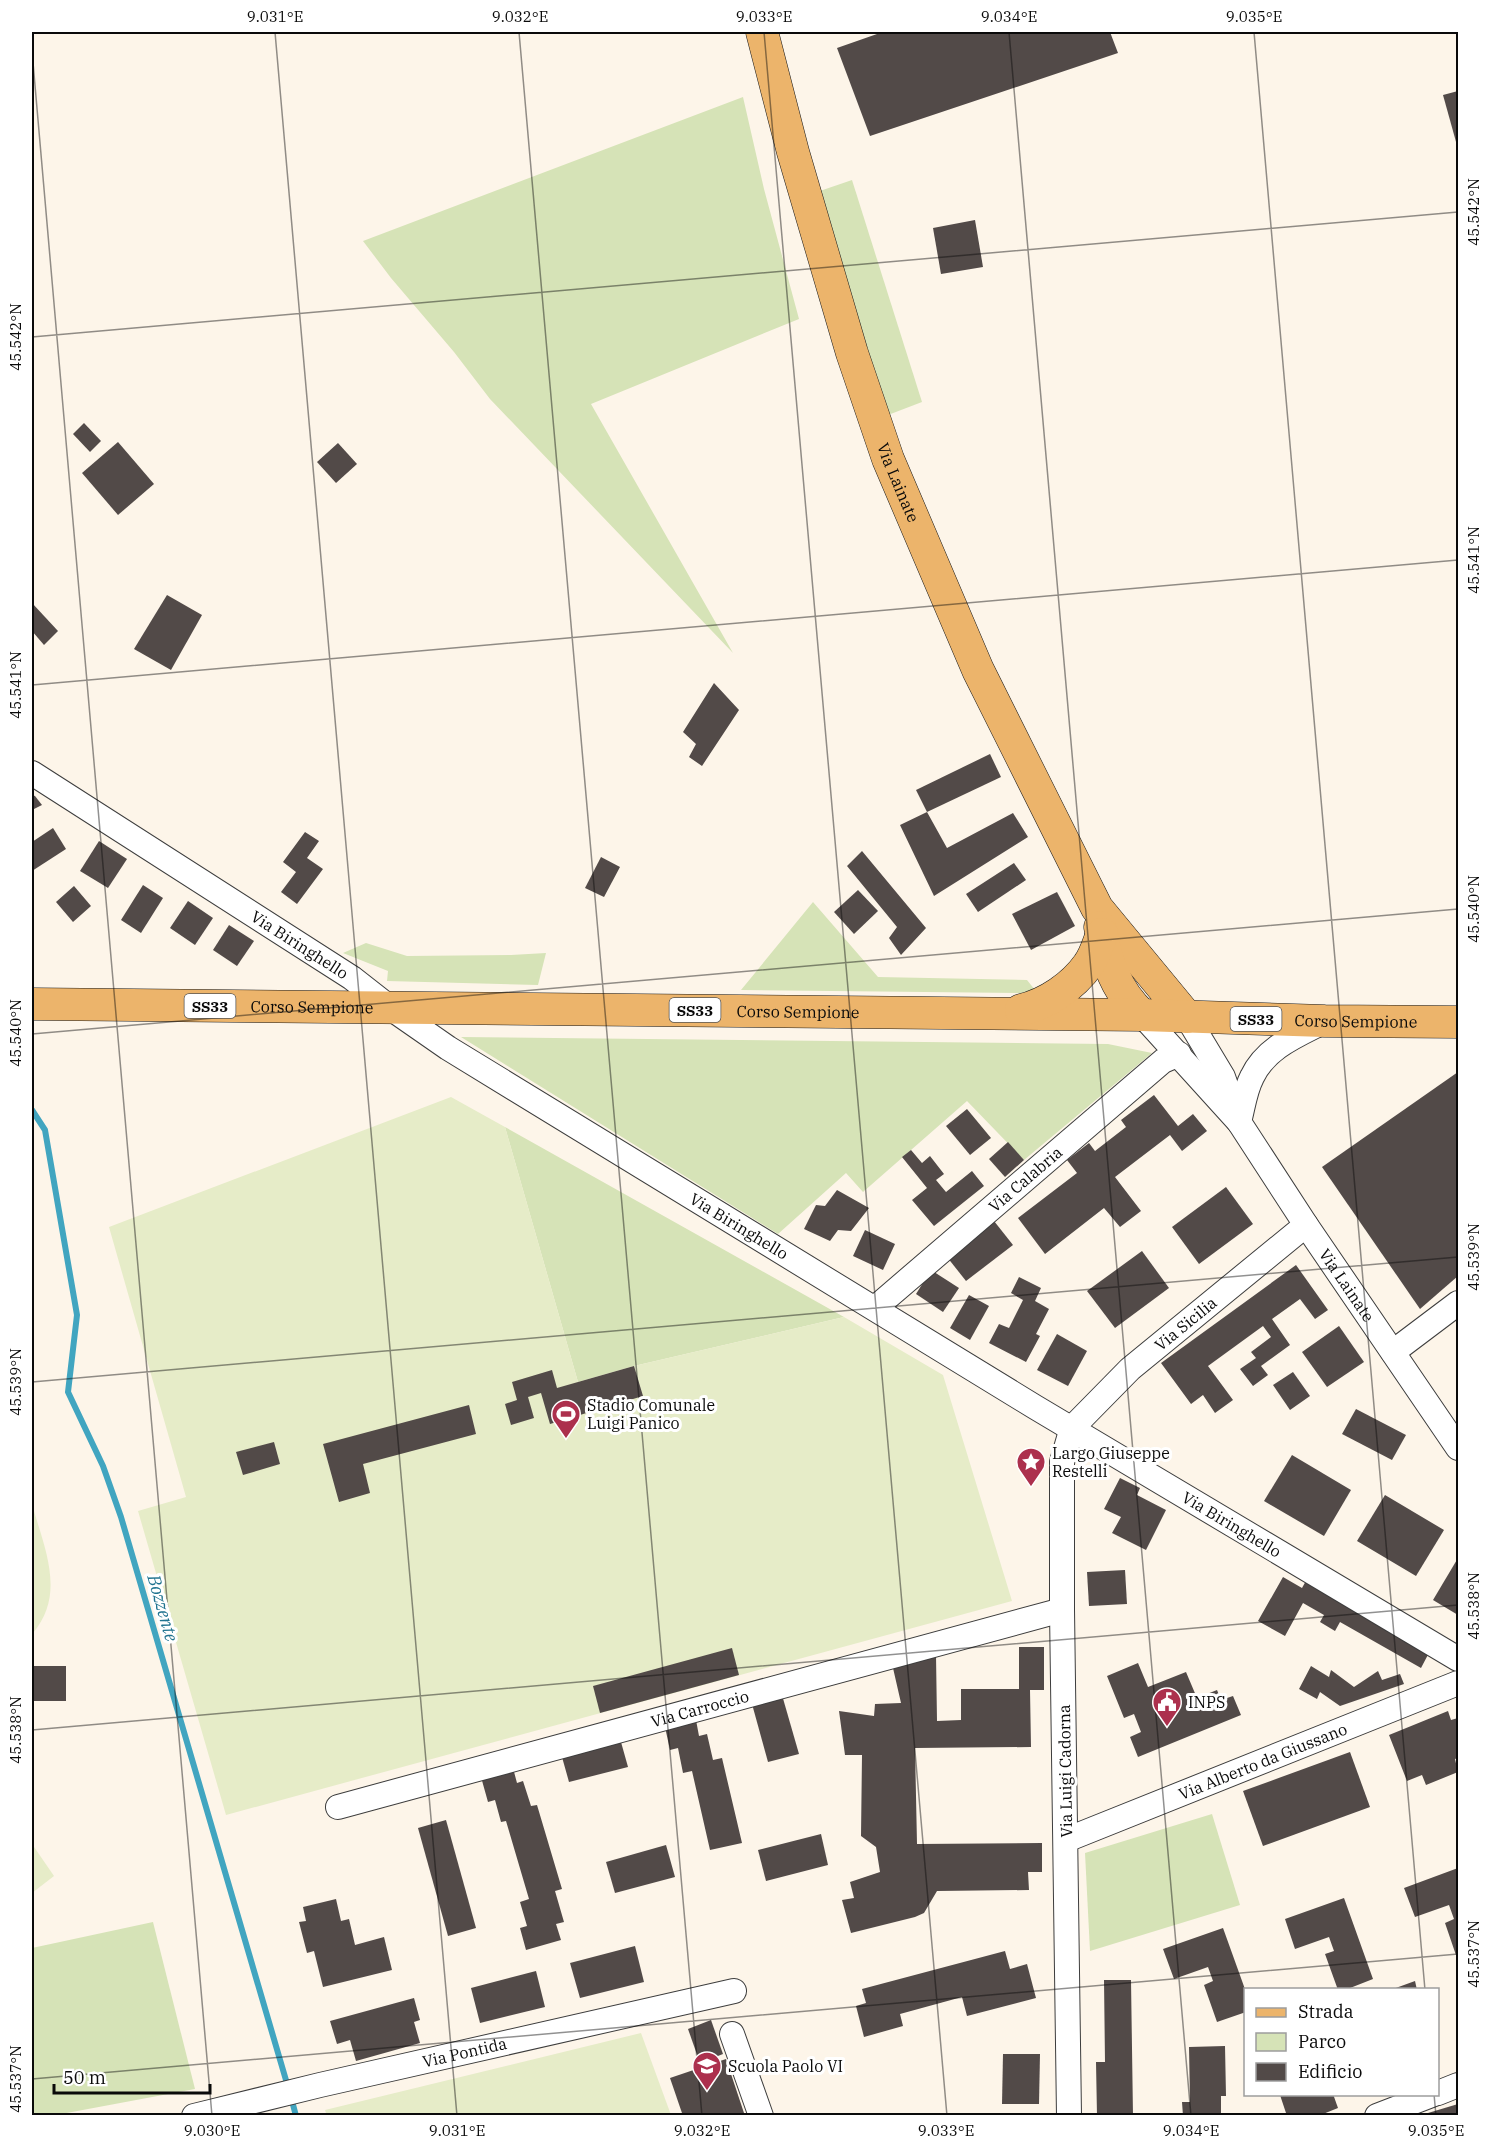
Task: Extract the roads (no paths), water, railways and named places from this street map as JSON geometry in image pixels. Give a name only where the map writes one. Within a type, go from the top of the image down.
[{"type":"main road","name":"Via Lainate","points":[[762,32],[793,152],[852,353],[888,459],[978,670],[1099,921],[1108,963],[1117,983],[1129,1003],[1142,1016]]},
{"type":"main road","name":"Via Lainate","points":[[1099,921],[1187,1017]]},
{"type":"main road","points":[[1001,1014],[1036,1007],[1066,987],[1089,964],[1099,921]]},
{"type":"main road","name":"Corso Sempione","points":[[32,1004],[1001,1014],[1458,1022]]},
{"type":"street","name":"Via Biringhello","points":[[32,773],[312,955],[352,978],[448,1048],[1072,1428],[1458,1659]]},
{"type":"street","name":"Via Lainate","points":[[1142,1016],[1239,1122],[1306,1225],[1458,1448]]},
{"type":"street","name":"Via Lainate","points":[[1187,1017],[1222,1077],[1239,1122]]},
{"type":"street","points":[[1239,1122],[1251,1079],[1260,1063],[1287,1041],[1325,1021]]},
{"type":"street","name":"Via Calabria","points":[[876,1308],[1163,1061],[1179,1054]]},
{"type":"street","name":"Via Sicilia","points":[[1072,1428],[1130,1369],[1306,1225]]},
{"type":"street","points":[[1393,1352],[1458,1303]]},
{"type":"street","name":"Via Luigi Cadorna","points":[[1069,2115],[1062,1462],[1072,1428]]},
{"type":"street","name":"Via Carroccio","points":[[338,1807],[1062,1610]]},
{"type":"street","name":"Via Alberto da Giussano","points":[[1066,1840],[1458,1683]]},
{"type":"street","name":"Via Pontida","points":[[194,2115],[734,1991]]},
{"type":"street","points":[[732,2034],[762,2115]]},
{"type":"street","points":[[1439,2093],[1458,2085]]},
{"type":"street","points":[[1377,2115],[1430,2096]]},
{"type":"waterway","name":"Bozzente","points":[[32,1110],[45,1130],[77,1315],[68,1392],[103,1466],[121,1517],[288,2087]]},
{"type":"waterway","name":"Bozzente","points":[[291,2097],[296,2116]]},
{"type":"place","name":"Stadio Comunale Luigi Panico","points":[[566,1440]]},
{"type":"place","name":"Largo Giuseppe Restelli","points":[[1031,1488]]},
{"type":"place","name":"INPS","points":[[1167,1728]]},
{"type":"place","name":"Scuola Paolo VI","points":[[707,2092]]}]
